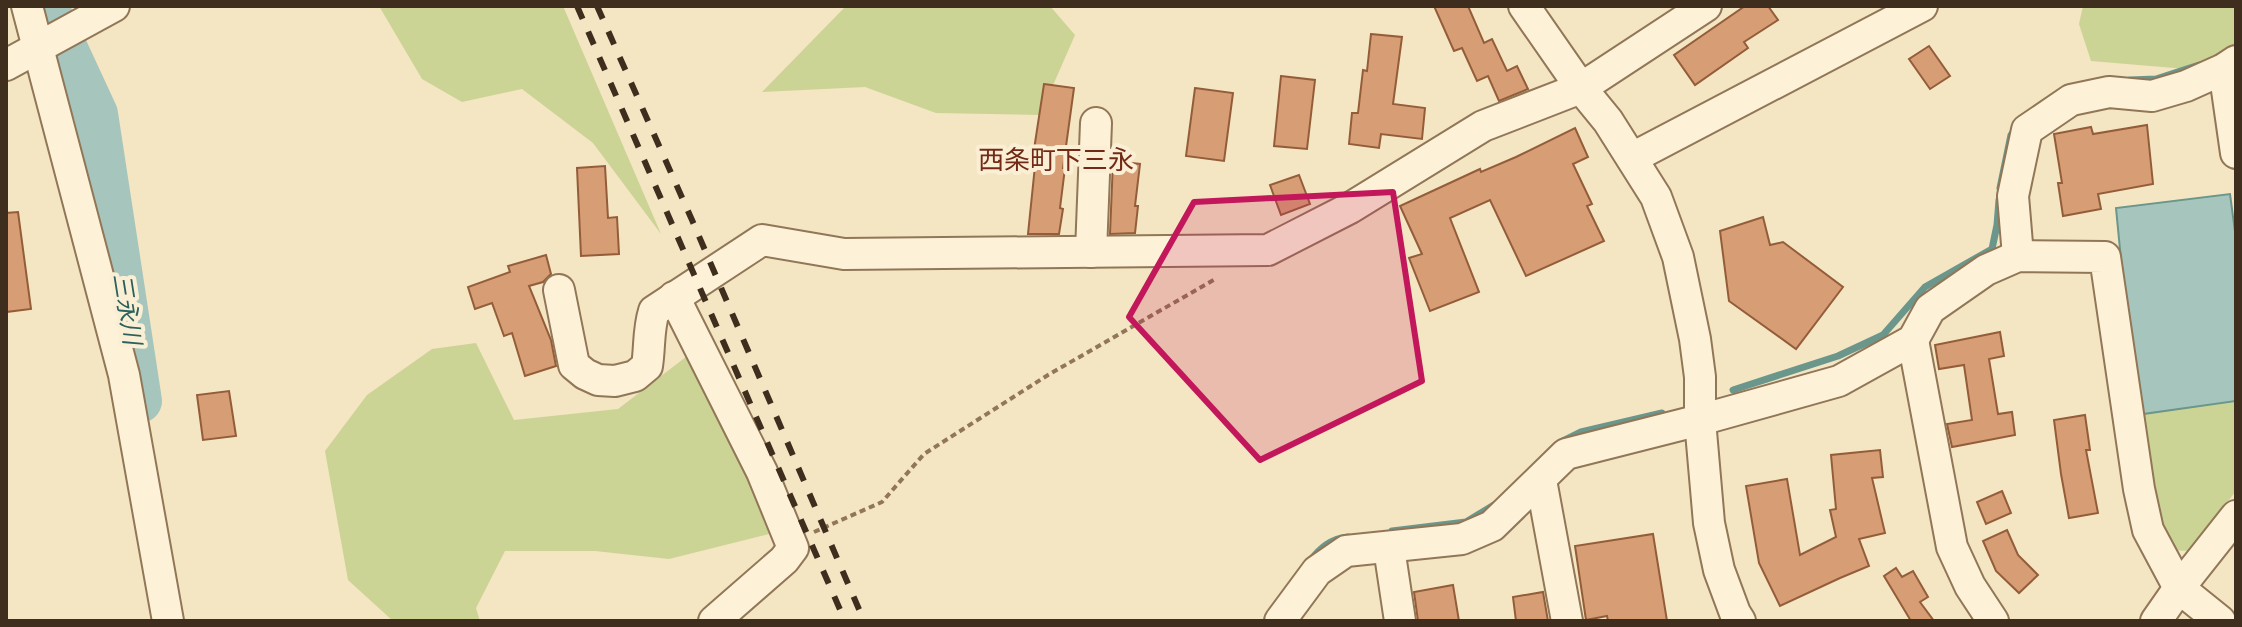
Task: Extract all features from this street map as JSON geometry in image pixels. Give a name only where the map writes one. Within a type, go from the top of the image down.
[{"type":"street","points":[[27,6],[42,44],[124,375],[168,621]]},
{"type":"street","points":[[6,65],[114,6]]},
{"type":"street","points":[[1524,6],[1608,121],[1656,197],[1678,257],[1700,377],[1700,420],[1709,523],[1719,570],[1740,621]]},
{"type":"street","points":[[559,290],[574,365],[598,380],[615,381],[635,376],[647,366],[648,328],[654,311],[762,240],[844,254],[1268,250],[1350,208],[1483,126],[1581,88],[1706,6]]},
{"type":"street","points":[[1632,158],[1922,6]]},
{"type":"street","points":[[2018,256],[2013,196],[2027,130],[2071,100],[2109,92],[2152,96],[2186,86],[2230,65],[2236,153]]},
{"type":"street","points":[[1091,252],[1096,123]]},
{"type":"street","points":[[1280,621],[1317,571],[1346,551],[1462,539],[1492,526],[1566,454],[1839,381],[1913,340],[1930,309],[1986,270],[2018,256],[2105,257],[2148,530],[2179,588],[2220,621]]},
{"type":"street","points":[[674,297],[762,472],[793,548],[784,560],[714,621]]},
{"type":"street","points":[[1913,340],[1952,547],[1970,586],[1993,621]]},
{"type":"street","points":[[1541,480],[1567,621]]},
{"type":"street","points":[[2156,621],[2236,516]]},
{"type":"street","points":[[1389,548],[1400,621]]},
{"type":"path","points":[[793,548],[812,533],[882,502],[924,454],[1048,375],[1227,273]]},
{"type":"highlighted area","points":[[1393,192],[1422,381],[1260,460],[1129,317],[1194,202]]},
{"type":"green space","points":[[379,6],[563,6],[661,234],[593,143],[522,89],[462,102],[422,79]]},
{"type":"green space","points":[[846,6],[1050,6],[1075,35],[1040,115],[936,113],[865,87],[762,92]]},
{"type":"green space","points":[[2083,6],[2236,6],[2236,41],[2233,46],[2186,69],[2091,61],[2079,24]]},
{"type":"green space","points":[[476,343],[514,420],[618,409],[695,350],[777,532],[669,559],[595,551],[505,551],[476,608],[480,621],[393,621],[348,580],[325,451],[367,395],[432,349]]},
{"type":"green space","points":[[2236,401],[2236,491],[2189,551],[2167,550],[2136,415]]},
{"type":"water","points":[[2230,194],[2236,239],[2236,401],[2136,415],[2116,208]]},
{"type":"building","points":[[1434,6],[1468,6],[1484,43],[1492,39],[1507,71],[1517,66],[1528,89],[1499,101],[1488,76],[1477,81],[1462,48],[1454,51]]},
{"type":"building","points":[[1745,6],[1768,6],[1778,20],[1744,42],[1748,48],[1695,85],[1674,55]]},
{"type":"building","points":[[1371,34],[1402,37],[1393,104],[1425,108],[1422,139],[1381,134],[1379,148],[1349,144],[1352,113],[1358,113],[1363,70],[1367,71]]},
{"type":"building","points":[[1929,46],[1950,76],[1930,89],[1909,59]]},
{"type":"building","points":[[1281,76],[1315,80],[1307,149],[1274,146]]},
{"type":"building","points":[[1044,84],[1074,88],[1063,168],[1060,208],[1063,209],[1059,234],[1028,234],[1036,156],[1033,156]]},
{"type":"building","points":[[1195,88],[1233,93],[1224,161],[1186,156]]},
{"type":"building","points":[[2147,125],[2153,184],[2098,194],[2101,209],[2063,216],[2058,183],[2062,183],[2054,134],[2091,127],[2093,134]]},
{"type":"building","points":[[1575,128],[1588,157],[1573,164],[1592,204],[1587,206],[1604,241],[1526,276],[1490,200],[1450,218],[1479,292],[1430,311],[1409,258],[1422,254],[1400,206],[1480,169],[1481,172],[1516,157]]},
{"type":"building","points":[[1113,161],[1140,164],[1135,233],[1110,234]]},
{"type":"building","points":[[605,166],[608,218],[617,217],[619,254],[581,256],[577,168]]},
{"type":"building","points":[[1299,175],[1310,204],[1281,215],[1270,185]]},
{"type":"building","points":[[18,212],[31,309],[6,312],[6,213]]},
{"type":"building","points":[[1763,217],[1770,245],[1783,242],[1843,287],[1796,349],[1729,301],[1720,231]]},
{"type":"building","points":[[546,255],[551,274],[543,282],[529,286],[551,340],[556,366],[525,376],[512,333],[504,336],[492,303],[475,309],[468,287],[510,272],[508,266]]},
{"type":"building","points":[[2000,332],[2004,356],[1989,359],[1998,414],[2012,412],[2015,435],[1952,447],[1947,424],[1972,420],[1964,365],[1939,369],[1935,345]]},
{"type":"building","points":[[229,391],[236,436],[203,440],[197,395]]},
{"type":"building","points":[[2085,415],[2090,450],[2086,450],[2098,513],[2069,518],[2054,420]]},
{"type":"building","points":[[1880,450],[1883,477],[1872,478],[1885,533],[1859,539],[1869,566],[1780,606],[1759,563],[1746,486],[1787,479],[1800,555],[1836,537],[1830,510],[1836,509],[1831,455]]},
{"type":"building","points":[[2002,491],[2011,513],[1986,524],[1977,502]]},
{"type":"building","points":[[2007,530],[2018,555],[2038,575],[2019,593],[1996,571],[1983,541]]},
{"type":"building","points":[[1653,534],[1667,621],[1608,621],[1607,616],[1586,620],[1575,546]]},
{"type":"building","points":[[1896,568],[1902,577],[1913,571],[1928,597],[1920,602],[1934,621],[1911,621],[1884,576]]},
{"type":"building","points":[[1453,585],[1459,621],[1418,621],[1414,592]]},
{"type":"building","points":[[1543,592],[1548,621],[1516,621],[1513,597]]},
{"type":"waterway","name":"三永川","points":[[46,6],[96,114],[140,401]]},
{"type":"waterway","points":[[2130,80],[2156,79],[2199,65]]},
{"type":"waterway","points":[[2000,188],[2011,135],[2017,128]]},
{"type":"waterway","points":[[1733,390],[1838,356],[1883,335],[1925,287],[1992,249],[1999,200]]},
{"type":"waterway","points":[[1561,442],[1581,432],[1662,413]]},
{"type":"waterway","points":[[1392,531],[1466,522],[1494,505]]},
{"type":"waterway","points":[[1310,561],[1326,545],[1348,537]]},
{"type":"railway","points":[[577,6],[845,621]]},
{"type":"railway","points":[[597,6],[864,621]]},
{"type":"district","name":"西条町下三永","points":[[1056,160]]}]
